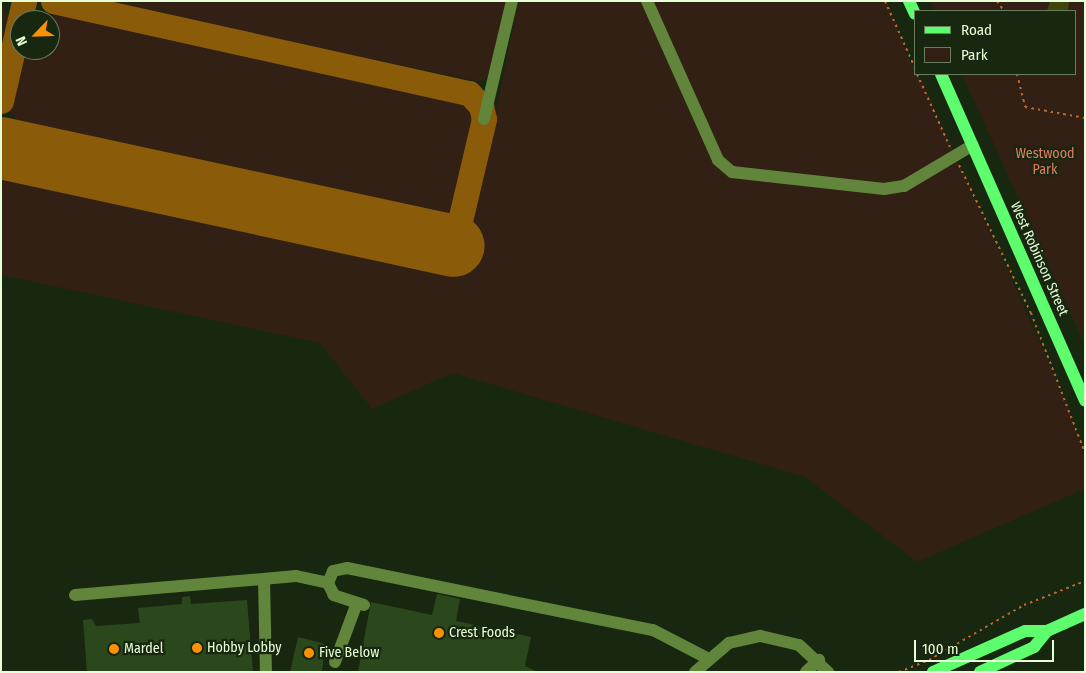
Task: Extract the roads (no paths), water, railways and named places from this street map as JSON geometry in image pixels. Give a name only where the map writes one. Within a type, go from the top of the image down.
[{"type":"main road","name":"West Robinson Street","points":[[941,75],[1085,401]]},
{"type":"main road","points":[[933,672],[1025,631],[1047,631],[1085,614]]},
{"type":"main road","points":[[980,672],[1034,647],[1047,631]]},
{"type":"main road","points":[[945,672],[960,659]]},
{"type":"street","points":[[484,119],[512,1]]},
{"type":"street","points":[[647,1],[718,160],[732,172],[884,189],[904,186],[953,154],[973,145]]},
{"type":"street","points":[[328,584],[333,571],[347,568],[653,630],[707,658]]},
{"type":"street","points":[[75,595],[296,576],[328,584],[334,595],[360,604],[335,662]]},
{"type":"street","points":[[264,578],[266,672]]},
{"type":"street","points":[[695,672],[707,658],[729,643],[760,636],[788,639],[819,660],[828,672]]},
{"type":"street","points":[[806,672],[819,660]]},
{"type":"place","name":"Crest Foods","points":[[439,633]]},
{"type":"place","name":"Hobby Lobby","points":[[197,648]]},
{"type":"place","name":"Mardel","points":[[114,649]]},
{"type":"place","name":"Five Below","points":[[309,653]]},
{"type":"park label","name":"Westwood Park","points":[[1045,162]]}]
